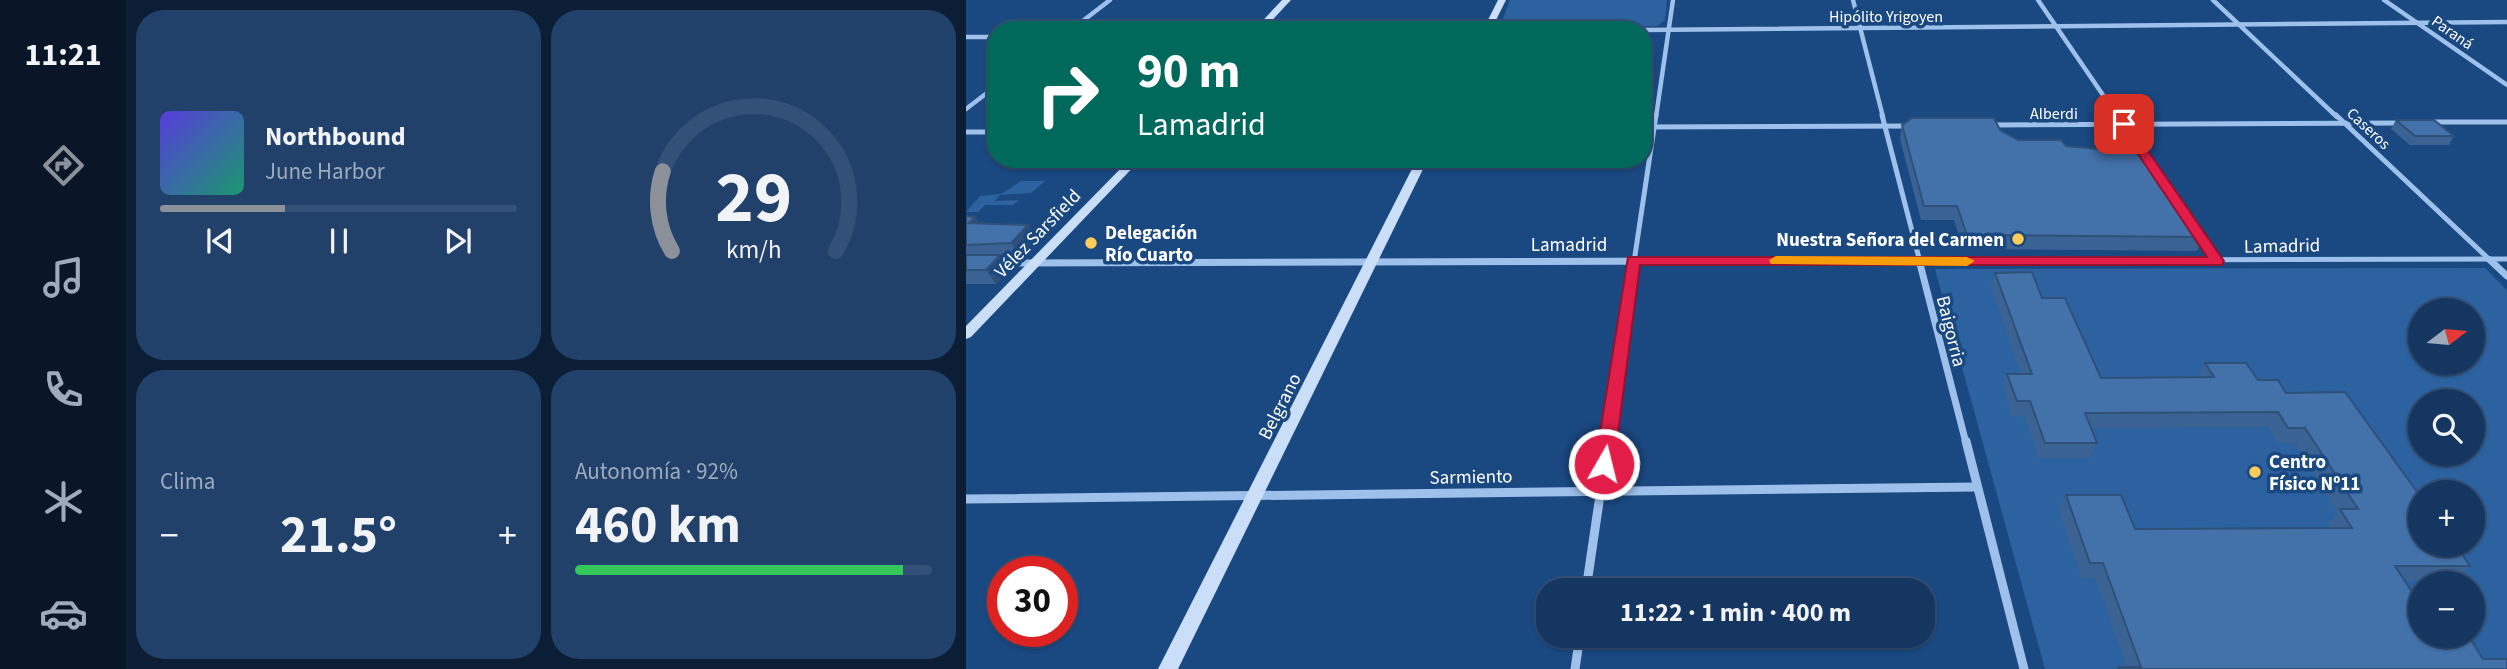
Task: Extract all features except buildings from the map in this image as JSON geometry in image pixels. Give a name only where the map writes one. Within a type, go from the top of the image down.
[{"type":"main road","points":[[1267,21],[1287,0]]},
{"type":"main road","points":[[1492,21],[1502,0]]},
{"type":"main road","name":"Vélez Sarsfield","points":[[966,334],[1127,168]]},
{"type":"main road","name":"Belgrano","points":[[1168,669],[1419,168]]},
{"type":"street","points":[[1083,21],[1110,0]]},
{"type":"street","points":[[1652,140],[1673,0]]},
{"type":"street","name":"Baigorria","points":[[1853,0],[2024,669]]},
{"type":"street","points":[[2038,0],[2147,159]]},
{"type":"street","name":"Caseros","points":[[2213,0],[2507,276]]},
{"type":"street","name":"Paraná","points":[[2384,0],[2507,85]]},
{"type":"street","name":"Hipólito Yrigoyen","points":[[1652,30],[2507,22]]},
{"type":"street","points":[[966,37],[987,37]]},
{"type":"street","points":[[966,109],[987,93]]},
{"type":"street","name":"Alberdi","points":[[1978,125],[2411,122]]},
{"type":"street","points":[[2425,122],[2507,122]]},
{"type":"street","points":[[1654,127],[1924,125]]},
{"type":"street","points":[[966,132],[987,132]]},
{"type":"street","points":[[1588,578],[1648,168]]},
{"type":"street","points":[[2194,227],[2217,261]]},
{"type":"street","name":"Lamadrid","points":[[993,263],[2507,258]]},
{"type":"street","name":"Sarmiento","points":[[966,499],[1601,489],[1976,487]]},
{"type":"street","points":[[1575,669],[1578,648]]},
{"type":"shaded area","points":[[1510,0],[1667,0],[1665,20],[1657,26],[1652,26],[1652,21],[1502,21]]},
{"type":"shaded area","points":[[1021,181],[1045,181],[1031,193],[1000,195],[995,201],[1019,200],[1013,205],[985,205],[978,212],[966,212],[980,196],[1001,194]]},
{"type":"shaded area","name":"Centro Físico Nº11","points":[[2485,268],[2507,290],[2507,669],[2045,669],[1935,269]]},
{"type":"slow traffic","points":[[1776,260],[1967,261]]},
{"type":"place","name":"Nuestra Señora del Carmen","points":[[2018,239]]},
{"type":"place","name":"Delegación Río Cuarto","points":[[1091,243]]},
{"type":"place","name":"Centro Físico Nº11","points":[[2255,472]]},
{"type":"route","points":[[1604,464],[1633,260],[2217,261],[2124,124]]}]
